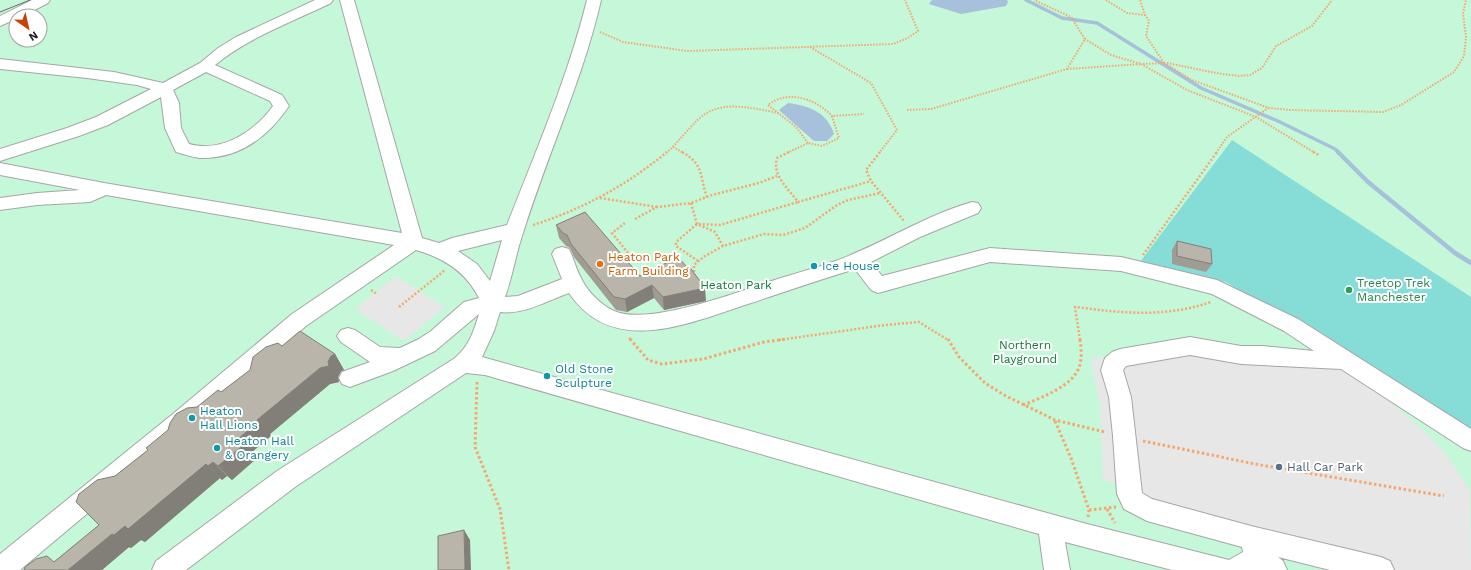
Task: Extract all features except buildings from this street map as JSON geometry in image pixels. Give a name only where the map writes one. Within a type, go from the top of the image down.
[{"type":"lane","points":[[0,22],[43,0]]},
{"type":"lane","points":[[0,155],[73,132],[116,114],[205,66],[223,51],[241,40],[326,0]]},
{"type":"lane","points":[[347,0],[414,242]]},
{"type":"lane","points":[[474,365],[470,357],[476,349],[484,331],[492,303],[499,286],[514,230],[563,102],[588,26],[594,0]]},
{"type":"lane","points":[[0,64],[46,68],[112,77],[146,83],[164,89],[171,99],[173,128],[182,148],[202,153],[226,149],[245,142],[268,124],[280,106],[276,98],[205,66]]},
{"type":"lane","points":[[0,169],[104,189],[414,242],[445,259],[474,272],[484,285],[492,303]]},
{"type":"lane","points":[[0,204],[37,199],[90,196],[104,189]]},
{"type":"lane","points":[[562,254],[573,283],[591,307],[603,315],[617,320],[636,323],[654,323],[680,318],[860,260],[913,232],[972,208]]},
{"type":"lane","points":[[445,259],[452,245],[514,230]]},
{"type":"lane","points":[[0,570],[164,435],[299,320],[414,242]]},
{"type":"lane","points":[[860,260],[878,285],[990,255],[1121,264],[1217,288],[1291,325],[1471,441]]},
{"type":"lane","points":[[350,378],[403,357],[438,338],[471,308],[492,303],[510,305],[520,303],[573,283]]},
{"type":"lane","points":[[348,336],[376,355],[403,357]]},
{"type":"lane","points":[[1346,360],[1241,355],[1190,346],[1120,358],[1113,364],[1112,370],[1120,397],[1125,436],[1128,488],[1133,501],[1147,509],[1255,559],[1381,570]]},
{"type":"lane","points":[[165,570],[286,479],[474,365],[716,430],[1087,536],[1210,569]]},
{"type":"lane","points":[[1050,525],[1057,570]]},
{"type":"path","points":[[588,26],[623,42],[687,51],[893,44],[908,38],[918,30],[905,0]]},
{"type":"path","points":[[1034,0],[1071,17],[1085,39],[1111,56],[1142,64],[1186,90],[1256,116],[1319,155]]},
{"type":"path","points":[[1106,0],[1128,13],[1146,15]]},
{"type":"path","points":[[1140,0],[1149,22],[1146,36],[1164,63],[1192,80],[1268,108],[1370,112],[1383,112],[1401,105],[1454,72],[1464,56],[1466,37],[1463,14],[1466,0]]},
{"type":"path","points":[[907,110],[931,108],[1067,69],[1164,63],[1216,73],[1238,76],[1250,75],[1262,68],[1276,46],[1312,26],[1332,0]]},
{"type":"path","points":[[1067,69],[1085,39]]},
{"type":"path","points":[[810,47],[871,84],[897,130],[866,170],[871,181],[880,193],[913,232]]},
{"type":"path","points":[[798,202],[783,181],[777,176],[775,165],[777,158],[808,143],[822,146],[839,138],[832,116],[822,106],[800,98],[784,96],[773,100],[768,106],[779,113],[805,137],[808,143]]},
{"type":"path","points":[[514,230],[544,222],[590,204],[600,198],[644,169],[673,147],[708,112],[723,107],[779,113]]},
{"type":"path","points":[[1135,267],[1227,137],[1268,108]]},
{"type":"path","points":[[832,116],[864,114]]},
{"type":"path","points":[[673,147],[684,152],[700,167],[707,197]]},
{"type":"path","points":[[600,198],[657,207],[691,203],[707,197],[759,183],[777,176]]},
{"type":"path","points":[[698,261],[676,246],[676,242],[698,224],[720,225],[871,181]]},
{"type":"path","points":[[694,282],[694,265],[705,256],[723,246],[764,234],[784,235],[805,228],[838,205],[848,200],[880,193]]},
{"type":"path","points":[[691,203],[698,224],[715,232],[723,246]]},
{"type":"path","points":[[635,218],[657,207]]},
{"type":"path","points":[[614,261],[628,253],[612,233],[625,223]]},
{"type":"path","points":[[715,232],[720,225]]},
{"type":"path","points":[[399,308],[445,259]]},
{"type":"path","points":[[1023,405],[1048,395],[1070,380],[1080,367],[1080,340],[1075,307],[1129,314],[1160,314],[1196,308],[1220,299],[1226,292]]},
{"type":"path","points":[[617,320],[648,360],[662,364],[703,359],[764,342],[885,325],[919,322],[947,338],[959,357],[984,383],[1023,405],[1055,420],[1250,464],[1444,496]]},
{"type":"path","points":[[474,365],[477,380],[475,447],[500,508],[509,570]]},
{"type":"path","points":[[1055,420],[1071,458],[1089,510],[1087,536]]},
{"type":"path","points":[[1089,510],[1107,510],[1133,501]]},
{"type":"green space","name":"Heaton Park","points":[[0,0],[1471,0],[1471,570],[0,570]]},
{"type":"shaded area","points":[[932,0],[1007,0],[1008,2],[1006,6],[961,14],[929,4]]},
{"type":"shaded area","points":[[788,103],[810,108],[822,115],[831,126],[834,134],[827,141],[814,141],[779,110]]},
{"type":"shaded area","name":"Treetop Trek Manchester","points":[[1232,140],[1471,297],[1471,430],[1226,282],[1140,262]]},
{"type":"shaded area","points":[[395,276],[445,307],[404,341],[355,309]]},
{"type":"shaded area","name":"Hall Car Park","points":[[1188,341],[1229,350],[1324,353],[1392,404],[1422,429],[1446,454],[1470,490],[1471,570],[1343,570],[1224,539],[1119,485],[1103,480],[1100,403],[1090,359]]},
{"type":"waterway","points":[[1026,0],[1062,18],[1097,23],[1201,88],[1280,122],[1335,149],[1368,182],[1455,253],[1471,263]]},
{"type":"tram line","points":[[0,12],[30,0]]},
{"type":"place","name":"Heaton Park Farm Building","points":[[600,264]]},
{"type":"place","name":"Ice House","points":[[814,266]]},
{"type":"place","name":"Treetop Trek Manchester","points":[[1349,290]]},
{"type":"place","name":"Old Stone Sculpture","points":[[547,376]]},
{"type":"place","name":"Heaton Hall Lions","points":[[192,418]]},
{"type":"place","name":"Heaton Hall & Orangery","points":[[217,448]]},
{"type":"place","name":"Hall Car Park","points":[[1279,467]]},
{"type":"park label","name":"Northern Playground","points":[[1025,352]]}]
